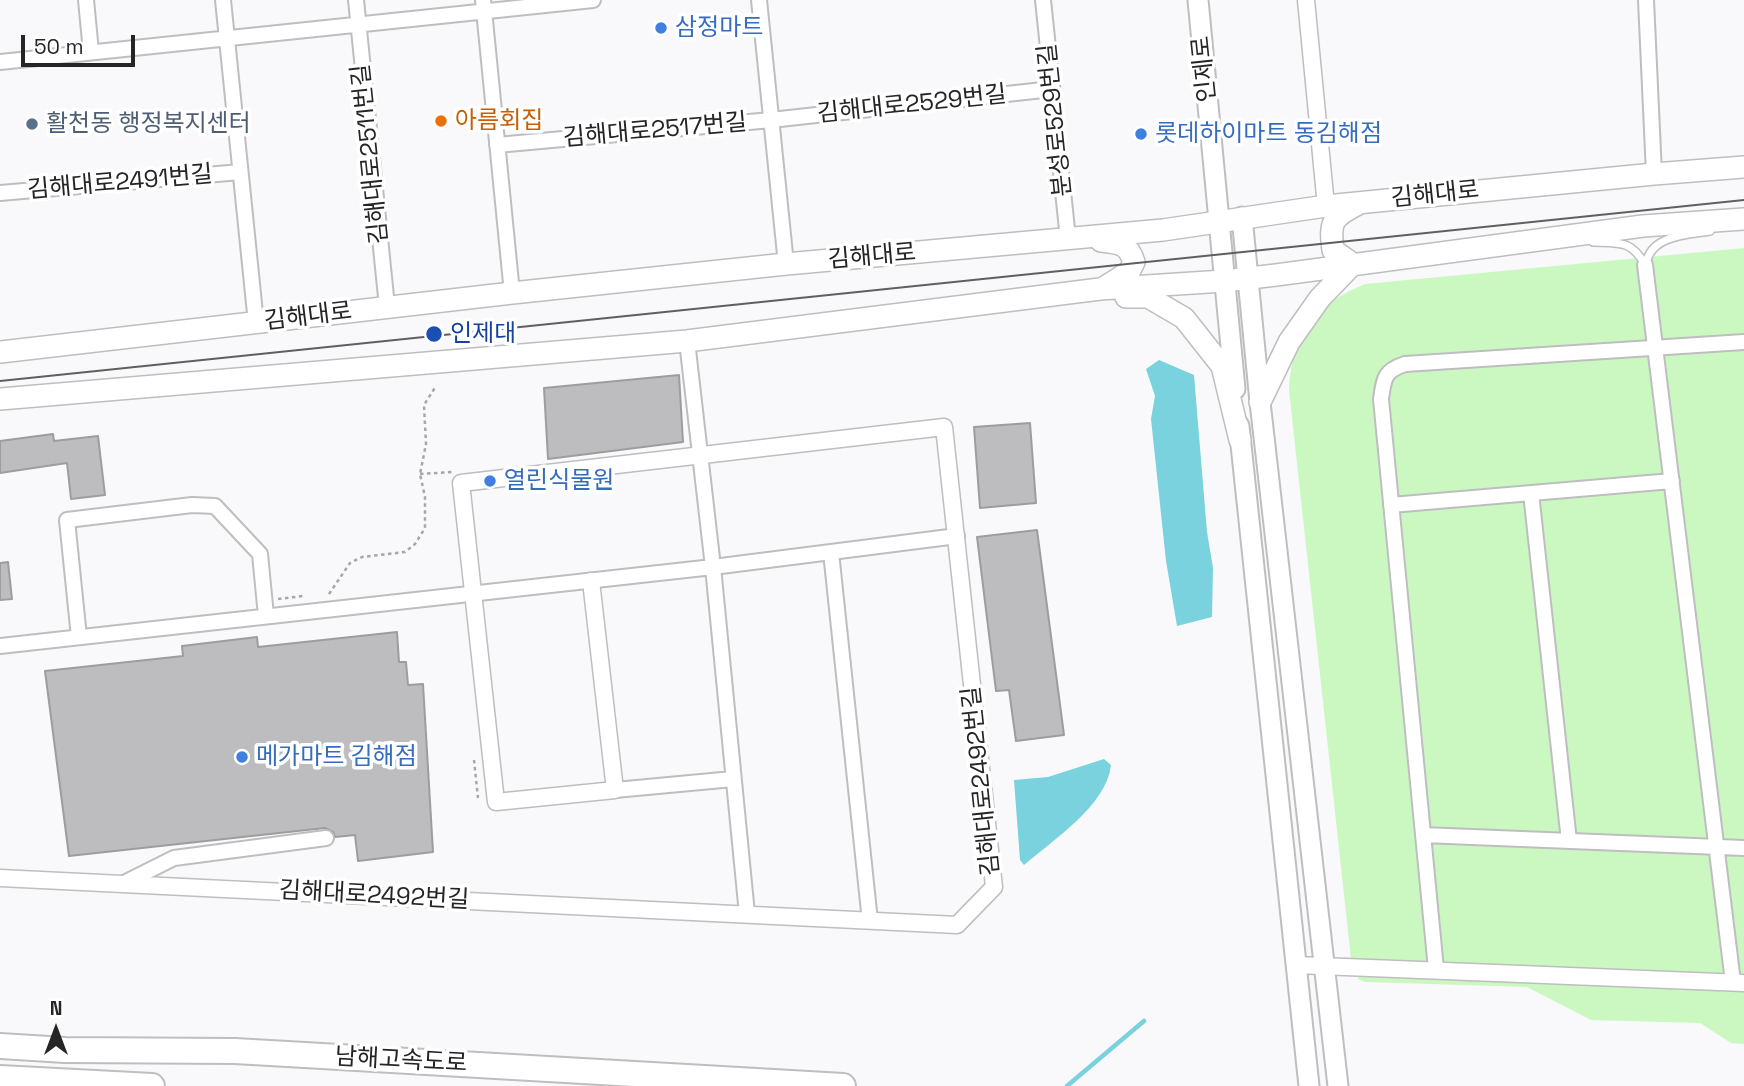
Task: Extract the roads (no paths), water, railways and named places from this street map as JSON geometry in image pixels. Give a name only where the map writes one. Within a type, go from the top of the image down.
[{"type":"highway","points":[[0,1031],[235,1051]]},
{"type":"highway","name":"남해고속도로","points":[[0,1046],[65,1050],[235,1051],[843,1086]]},
{"type":"highway","points":[[0,1079],[152,1086]]},
{"type":"main road","name":"인제로","points":[[1198,0],[1240,440],[1309,1086]]},
{"type":"main road","name":"김해대로","points":[[0,352],[786,264],[1163,230],[1362,202],[1744,167]]},
{"type":"main road","points":[[1353,264],[1333,250],[1330,229],[1338,215],[1362,202]]},
{"type":"main road","points":[[1242,217],[1260,402],[1338,1086]]},
{"type":"main road","points":[[0,399],[687,341],[1100,289],[1224,281],[1643,226],[1744,219]]},
{"type":"main road","points":[[1074,239],[1119,244],[1130,251],[1134,262],[1129,272],[1100,289]]},
{"type":"main road","points":[[1260,402],[1289,342],[1320,298],[1353,264]]},
{"type":"main road","points":[[1065,294],[1148,298],[1184,318],[1222,366],[1240,440]]},
{"type":"street","points":[[86,0],[91,52]]},
{"type":"street","points":[[223,0],[256,323]]},
{"type":"street","name":"김해대로2511번길","points":[[356,0],[387,307]]},
{"type":"street","points":[[0,62],[359,24],[483,6],[593,0]]},
{"type":"street","points":[[759,0],[786,264]]},
{"type":"street","name":"분성로529번길","points":[[1043,0],[1052,89],[1074,239]]},
{"type":"street","points":[[1306,0],[1326,206]]},
{"type":"street","points":[[1646,0],[1654,174]]},
{"type":"street","points":[[483,6],[512,293]]},
{"type":"street","name":"김해대로2529번길","points":[[771,120],[1052,89]]},
{"type":"street","name":"김해대로2517번길","points":[[497,145],[771,120]]},
{"type":"street","name":"김해대로2491번길","points":[[0,193],[240,172]]},
{"type":"street","points":[[1296,965],[1738,982],[1716,847],[1645,265]]},
{"type":"street","points":[[687,341],[713,568],[747,914]]},
{"type":"street","points":[[1436,969],[1381,399],[1383,380],[1390,369],[1405,364],[1744,342]]},
{"type":"street","name":"김해대로2492번길","points":[[0,878],[957,925],[993,887],[944,427],[461,483],[496,802],[733,779]]},
{"type":"street","points":[[1391,505],[1672,481]]},
{"type":"street","points":[[1531,493],[1569,841]]},
{"type":"street","points":[[79,637],[67,520],[192,505],[215,506],[260,554],[266,616]]},
{"type":"street","points":[[0,646],[713,568],[957,536]]},
{"type":"street","points":[[831,552],[870,920]]},
{"type":"street","points":[[592,581],[615,790]]},
{"type":"street","points":[[1423,835],[1744,848]]},
{"type":"street","points":[[122,884],[174,858],[326,838]]},
{"type":"lane","points":[[1645,265],[1647,254],[1657,244],[1672,237],[1744,225]]},
{"type":"lane","points":[[1464,249],[1620,243],[1638,251],[1645,265]]},
{"type":"water","points":[[1159,360],[1194,375],[1207,532],[1213,568],[1212,617],[1177,626],[1166,561],[1151,419],[1155,396],[1146,369]]},
{"type":"water","points":[[1104,759],[1111,765],[1100,794],[1077,821],[1024,865],[1020,860],[1014,780],[1048,777]]},
{"type":"waterway","points":[[1067,1086],[1144,1021]]},
{"type":"tram line","points":[[0,381],[1744,200]]},
{"type":"place","name":"삼정마트","points":[[661,28]]},
{"type":"place","name":"아름회집","points":[[441,121]]},
{"type":"place","name":"활천동 행정복지센터","points":[[32,124]]},
{"type":"place","name":"롯데하이마트 동김해점","points":[[1141,134]]},
{"type":"place","name":"인제대","points":[[434,334]]},
{"type":"place","name":"열린식물원","points":[[490,481]]},
{"type":"place","name":"메가마트 김해점","points":[[242,757]]}]
